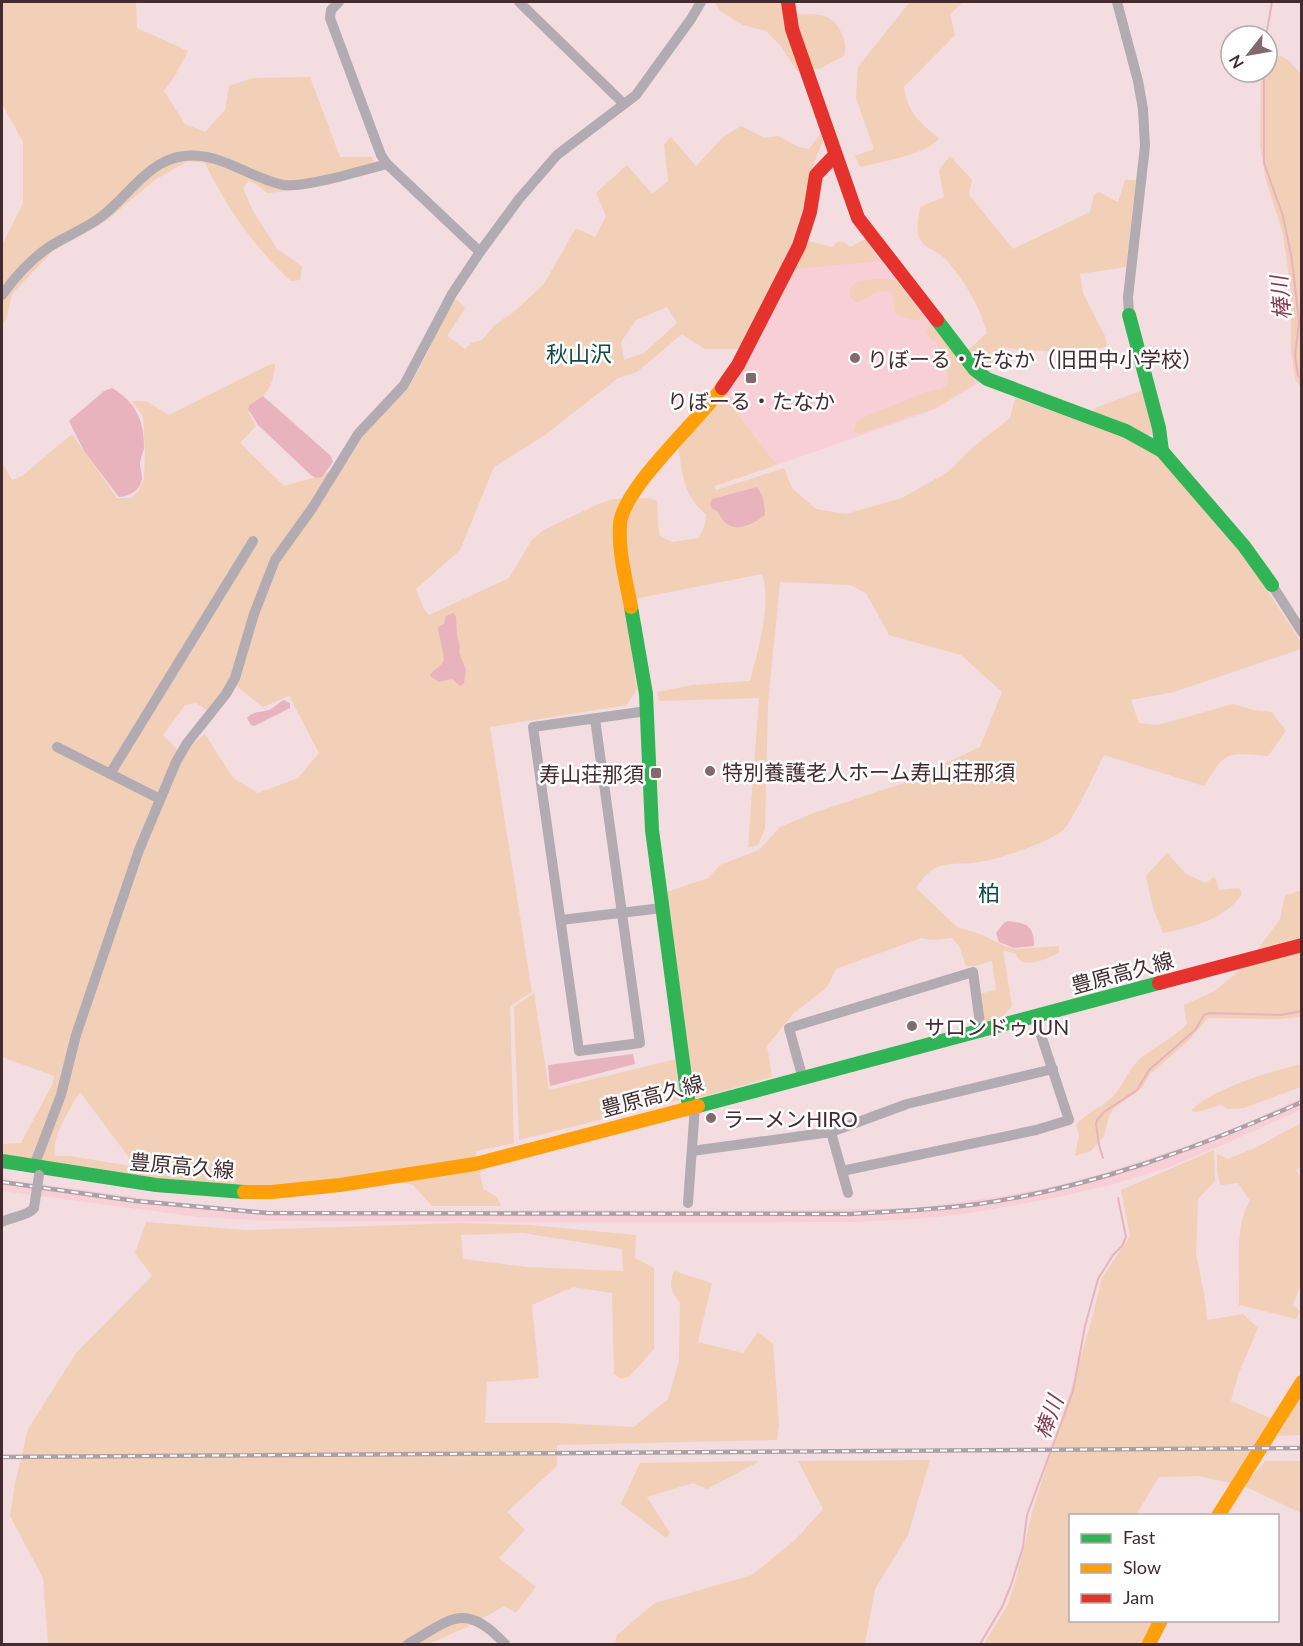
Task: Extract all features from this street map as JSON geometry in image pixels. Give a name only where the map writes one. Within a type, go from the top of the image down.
[{"type":"street","points":[[339,2],[331,10],[330,18],[372,132],[387,164],[480,252]]},
{"type":"street","points":[[519,2],[623,103]]},
{"type":"street","points":[[2,1222],[28,1214],[34,1208],[38,1170],[61,1095],[76,1035],[129,876],[180,753],[226,694],[235,678],[254,614],[274,560],[313,507],[358,435],[404,385],[441,314],[480,252],[519,199],[557,155],[636,95],[701,2]]},
{"type":"street","points":[[788,2],[792,29],[820,106],[852,208],[864,229],[915,290],[975,370],[999,385],[1126,431],[1162,450],[1244,546],[1302,632]]},
{"type":"street","points":[[1117,2],[1138,81],[1143,109],[1145,146],[1128,297],[1128,315],[1159,428],[1162,450]]},
{"type":"street","points":[[2,295],[36,257],[50,246],[101,218],[152,170],[166,161],[198,155],[288,185],[387,164]]},
{"type":"street","points":[[688,1203],[692,1151],[692,1107],[651,821],[647,711],[621,553],[620,523],[622,513],[638,484],[711,403],[738,365],[799,246],[810,212],[816,175],[835,155]]},
{"type":"street","points":[[110,774],[253,541]]},
{"type":"street","points":[[595,718],[640,1042],[579,1051],[533,727],[595,718],[647,711]]},
{"type":"street","points":[[57,747],[160,799]]},
{"type":"street","points":[[561,920],[662,908]]},
{"type":"street","name":"豊原高久線","points":[[2,1161],[38,1170],[180,1188],[251,1192],[317,1188],[388,1179],[475,1164],[1302,945]]},
{"type":"street","points":[[803,1079],[789,1028],[973,972],[981,1031]]},
{"type":"street","points":[[842,1171],[1036,1130],[1070,1120],[1035,1017]]},
{"type":"street","points":[[692,1151],[831,1132],[907,1104],[1053,1069]]},
{"type":"street","points":[[831,1132],[848,1193]]},
{"type":"street","points":[[1219,1514],[1302,1382]]},
{"type":"street","points":[[408,1644],[448,1620],[464,1617],[479,1623],[505,1644]]},
{"type":"street","points":[[1149,1644],[1160,1622]]},
{"type":"shaded area","points":[[2,2],[136,2],[137,28],[188,51],[164,91],[185,124],[205,132],[225,110],[229,86],[253,78],[310,77],[340,157],[372,157],[374,162],[295,190],[268,193],[249,180],[243,188],[252,209],[277,249],[302,266],[300,280],[291,281],[253,241],[232,211],[205,163],[188,161],[155,180],[106,221],[53,251],[12,294],[6,320],[2,325],[2,245],[23,203],[23,142],[2,104]]},
{"type":"shaded area","points":[[715,2],[783,2],[794,15],[815,14],[827,17],[837,25],[842,35],[845,55],[819,69],[797,71],[781,46],[766,31],[743,25],[720,11]]},
{"type":"shaded area","points":[[910,2],[963,2],[950,14],[955,35],[904,87],[908,104],[916,117],[939,138],[933,144],[914,153],[860,167],[855,156],[874,149],[856,98],[858,67]]},
{"type":"shaded area","points":[[1279,56],[1288,60],[1301,74],[1301,388],[1295,379],[1291,350],[1291,290],[1283,234],[1266,180],[1260,144],[1261,84],[1279,84]]},
{"type":"shaded area","points":[[741,126],[765,138],[778,136],[799,147],[809,149],[821,133],[823,141],[810,173],[805,209],[794,243],[739,349],[705,349],[682,334],[637,372],[618,378],[545,435],[494,467],[460,550],[416,589],[429,615],[509,578],[531,541],[542,531],[613,499],[649,498],[657,501],[659,535],[672,542],[699,538],[705,524],[706,514],[688,492],[678,447],[724,396],[777,465],[715,486],[716,490],[784,468],[792,488],[816,509],[846,514],[902,498],[948,472],[972,448],[1010,418],[1015,398],[1129,438],[1162,458],[1252,567],[1301,642],[1301,649],[1174,692],[1131,700],[1139,723],[1158,725],[1233,704],[1253,710],[1272,712],[1286,731],[1268,756],[1235,754],[1223,759],[1204,786],[1104,755],[1066,827],[1055,836],[1036,845],[985,861],[939,866],[924,877],[916,888],[957,927],[1015,949],[1059,946],[1059,953],[1029,963],[1019,959],[1016,954],[1003,950],[1012,1006],[998,1021],[985,1025],[979,994],[996,990],[992,961],[966,966],[959,946],[952,938],[932,940],[921,938],[836,969],[827,987],[794,1013],[767,1046],[772,1077],[694,1099],[664,893],[708,878],[720,865],[759,850],[780,827],[816,812],[904,783],[980,747],[1002,692],[961,655],[889,635],[866,593],[850,585],[780,582],[768,703],[765,828],[758,845],[748,848],[759,698],[659,701],[657,692],[692,685],[750,681],[765,613],[765,586],[762,574],[624,601],[637,689],[627,705],[490,727],[532,992],[510,1006],[514,1143],[476,1151],[483,1189],[497,1197],[501,1206],[432,1206],[413,1185],[372,1176],[252,1188],[182,1184],[2,1156],[2,1144],[21,1143],[53,1083],[54,1076],[2,1057],[2,462],[12,480],[22,476],[72,434],[117,498],[131,498],[138,492],[144,479],[145,454],[143,416],[132,401],[146,401],[169,415],[275,364],[270,385],[248,412],[256,426],[240,443],[284,486],[320,476],[346,462],[368,428],[408,389],[429,350],[437,329],[456,299],[465,308],[447,336],[465,349],[471,343],[482,340],[495,325],[515,311],[544,284],[576,228],[595,237],[606,216],[596,193],[627,165],[652,194],[668,181],[664,144],[671,137],[696,166],[723,137]],"holes":[[[667,307],[677,323],[644,353],[624,360],[621,342],[636,320]],[[757,487],[761,491],[765,506],[722,518],[712,499]],[[230,681],[263,707],[289,696],[319,753],[298,778],[258,793],[233,778],[205,734],[192,744],[177,749],[163,735],[185,705],[196,703],[208,711]],[[80,1092],[136,1167],[70,1156],[55,1156],[54,1149],[58,1132]]]},
{"type":"shaded area","points":[[950,156],[972,180],[969,195],[1013,249],[1090,212],[1094,195],[1099,192],[1118,202],[1125,180],[1136,180],[1126,267],[1080,274],[1083,293],[1105,336],[1107,346],[1085,354],[1005,348],[990,373],[979,369],[966,352],[987,333],[980,313],[956,272],[942,256],[925,245],[918,232],[920,207],[944,197],[939,170]]},
{"type":"shaded area","points":[[866,239],[879,261],[796,269],[808,241],[833,247],[837,242],[844,242],[850,247]]},
{"type":"shaded area","name":"りぼーる・たなか（旧田中小学校）","points":[[881,256],[884,264],[980,380],[979,383],[936,409],[777,465],[724,396],[742,370],[796,265]]},
{"type":"shaded area","points":[[891,279],[897,282],[925,317],[920,321],[900,316],[894,311],[893,293],[886,291],[880,291],[855,302],[850,297],[850,288],[856,282]]},
{"type":"shaded area","points":[[934,324],[974,380],[974,384],[935,408],[859,434],[853,431],[856,422],[864,417],[932,390],[940,390],[948,383],[946,367],[940,350],[936,341],[931,339],[927,333],[928,328]]},
{"type":"shaded area","points":[[112,388],[127,399],[137,412],[144,437],[140,486],[134,492],[119,497],[84,451],[69,421],[104,391]]},
{"type":"shaded area","points":[[1143,390],[1152,435],[1146,435],[1092,413],[1095,408]]},
{"type":"shaded area","points":[[263,396],[331,456],[333,462],[322,477],[316,478],[311,475],[258,425],[248,409]]},
{"type":"shaded area","points":[[757,487],[763,497],[765,515],[755,522],[744,526],[732,526],[712,509],[710,504],[712,499]]},
{"type":"shaded area","points":[[453,613],[456,616],[459,652],[466,670],[464,683],[460,686],[452,679],[439,682],[430,676],[444,660],[438,627],[444,624],[446,616]]},
{"type":"shaded area","points":[[284,700],[290,703],[290,708],[254,726],[251,725],[247,718],[250,715],[271,709]]},
{"type":"shaded area","points":[[1167,853],[1185,873],[1205,883],[1215,877],[1219,890],[1239,888],[1242,894],[1226,910],[1207,921],[1163,933],[1153,908],[1146,876]]},
{"type":"shaded area","points":[[1301,890],[1301,937],[1258,949],[1280,919],[1285,896]]},
{"type":"shaded area","points":[[1008,921],[1028,926],[1034,939],[1034,946],[1014,948],[999,942],[996,933]]},
{"type":"shaded area","points":[[1301,951],[1301,1017],[1208,1018],[1188,1041],[1150,1074],[1141,1089],[1113,1109],[1104,1136],[1091,1151],[1075,1156],[1079,1135],[1076,1125],[1114,1095],[1141,1058],[1187,1024],[1184,1005],[1215,991],[1246,965]]},
{"type":"shaded area","points":[[534,993],[549,1090],[676,1059],[679,1100],[519,1140],[514,1007]]},
{"type":"shaded area","points":[[633,1054],[635,1064],[550,1086],[548,1065]]},
{"type":"shaded area","points":[[1301,1064],[1301,1087],[1244,1108],[1229,1109],[1221,1105],[1197,1112],[1191,1111],[1212,1095],[1227,1088]]},
{"type":"shaded area","points":[[1301,1098],[1301,1110],[1170,1167],[1107,1186],[1049,1199],[965,1214],[914,1219],[857,1222],[273,1221],[198,1217],[2,1191],[2,1179],[155,1200],[247,1209],[314,1212],[737,1211],[914,1208],[1047,1188],[1104,1173],[1223,1134]]},
{"type":"shaded area","points":[[1301,1123],[1301,1166],[1296,1170],[1302,1179],[1301,1283],[1293,1305],[1300,1311],[1296,1319],[1239,1305],[1240,1237],[1245,1211],[1250,1201],[1238,1183],[1220,1185],[1217,1154],[1228,1159],[1255,1148]]},
{"type":"shaded area","points":[[1214,1150],[1215,1181],[1198,1199],[1196,1253],[1207,1320],[1243,1314],[1258,1328],[1238,1375],[1231,1401],[1275,1420],[1246,1483],[1265,1461],[1301,1461],[1301,1513],[1244,1486],[1198,1476],[1159,1477],[1137,1514],[1069,1514],[1069,1622],[1155,1622],[1143,1644],[984,1644],[1007,1606],[1015,1583],[1032,1513],[1090,1326],[1102,1278],[1130,1236],[1121,1190]]},
{"type":"shaded area","points":[[146,1222],[247,1230],[460,1223],[529,1225],[636,1235],[635,1258],[654,1268],[654,1349],[630,1376],[621,1379],[614,1374],[612,1293],[573,1287],[532,1305],[539,1378],[487,1382],[485,1423],[557,1423],[634,1427],[668,1399],[679,1361],[680,1302],[671,1288],[674,1271],[712,1283],[698,1342],[743,1353],[758,1332],[773,1344],[779,1425],[777,1440],[557,1445],[557,1466],[507,1512],[525,1530],[499,1558],[536,1587],[516,1613],[504,1606],[473,1624],[429,1644],[48,1644],[43,1578],[10,1516],[15,1483],[28,1429],[76,1353],[152,1276],[135,1253]],"holes":[[[523,1233],[622,1249],[623,1271],[527,1267],[463,1259],[461,1235]]]},
{"type":"shaded area","points":[[1301,1394],[1301,1435],[1278,1436]]},
{"type":"shaded area","points":[[930,1460],[908,1535],[875,1589],[865,1644],[615,1644],[617,1635],[655,1603],[752,1575],[795,1540],[823,1509],[798,1461]]},
{"type":"shaded area","points":[[760,1461],[707,1489],[693,1483],[647,1497],[670,1533],[666,1538],[621,1504],[640,1463]]},
{"type":"waterway","name":"棒川","points":[[1268,24],[1272,2]]},
{"type":"waterway","name":"棒川","points":[[1264,84],[1264,163],[1283,216],[1292,260],[1299,322],[1295,356],[1298,375],[1302,380]]},
{"type":"waterway","name":"棒川","points":[[1103,1158],[1099,1145],[1097,1120],[1104,1112],[1137,1090],[1149,1070],[1195,1030],[1204,1015],[1210,1013],[1281,1015],[1302,1011]]},
{"type":"waterway","name":"棒川","points":[[980,1644],[1002,1607],[1011,1585],[1023,1547],[1027,1515],[1073,1391],[1085,1326],[1098,1279],[1126,1237],[1118,1198]]},
{"type":"railway","points":[[2,1182],[136,1201],[267,1213],[851,1214],[962,1206],[1062,1188],[1183,1150],[1302,1102]]},
{"type":"railway","points":[[2,1457],[1302,1448]]},
{"type":"traffic: fast","points":[[1129,315],[1159,428],[1162,451]]},
{"type":"traffic: fast","points":[[937,320],[975,370],[987,379],[1126,431],[1162,451],[1244,546],[1272,585]]},
{"type":"traffic: fast","points":[[631,607],[646,694],[652,830],[689,1107]]},
{"type":"traffic: fast","points":[[698,1106],[1159,983]]},
{"type":"traffic: fast","points":[[2,1161],[156,1185],[244,1192]]},
{"type":"traffic: slow","points":[[631,607],[620,545],[620,524],[624,509],[647,474],[722,388]]},
{"type":"traffic: slow","points":[[244,1192],[272,1192],[340,1185],[475,1164],[698,1106]]},
{"type":"traffic: slow","points":[[1219,1514],[1302,1382]]},
{"type":"traffic: slow","points":[[1149,1644],[1160,1622]]},
{"type":"traffic: jam","points":[[788,2],[792,29],[858,218],[937,320]]},
{"type":"traffic: jam","points":[[722,388],[738,365],[799,246],[810,212],[816,175],[835,155]]},
{"type":"traffic: jam","points":[[1159,983],[1302,945]]},
{"type":"place","name":"りぼーる・たなか（旧田中小学校）","points":[[855,358]]},
{"type":"place","name":"りぼーる・たなか","points":[[751,378]]},
{"type":"place","name":"特別養護老人ホーム寿山荘那須","points":[[710,771]]},
{"type":"place","name":"寿山荘那須","points":[[656,773]]},
{"type":"place","name":"サロンドゥJUN","points":[[912,1026]]},
{"type":"place","name":"ラーメンHIRO","points":[[711,1118]]},
{"type":"district","name":"秋山沢","points":[[579,353]]},
{"type":"district","name":"柏","points":[[989,892]]}]
